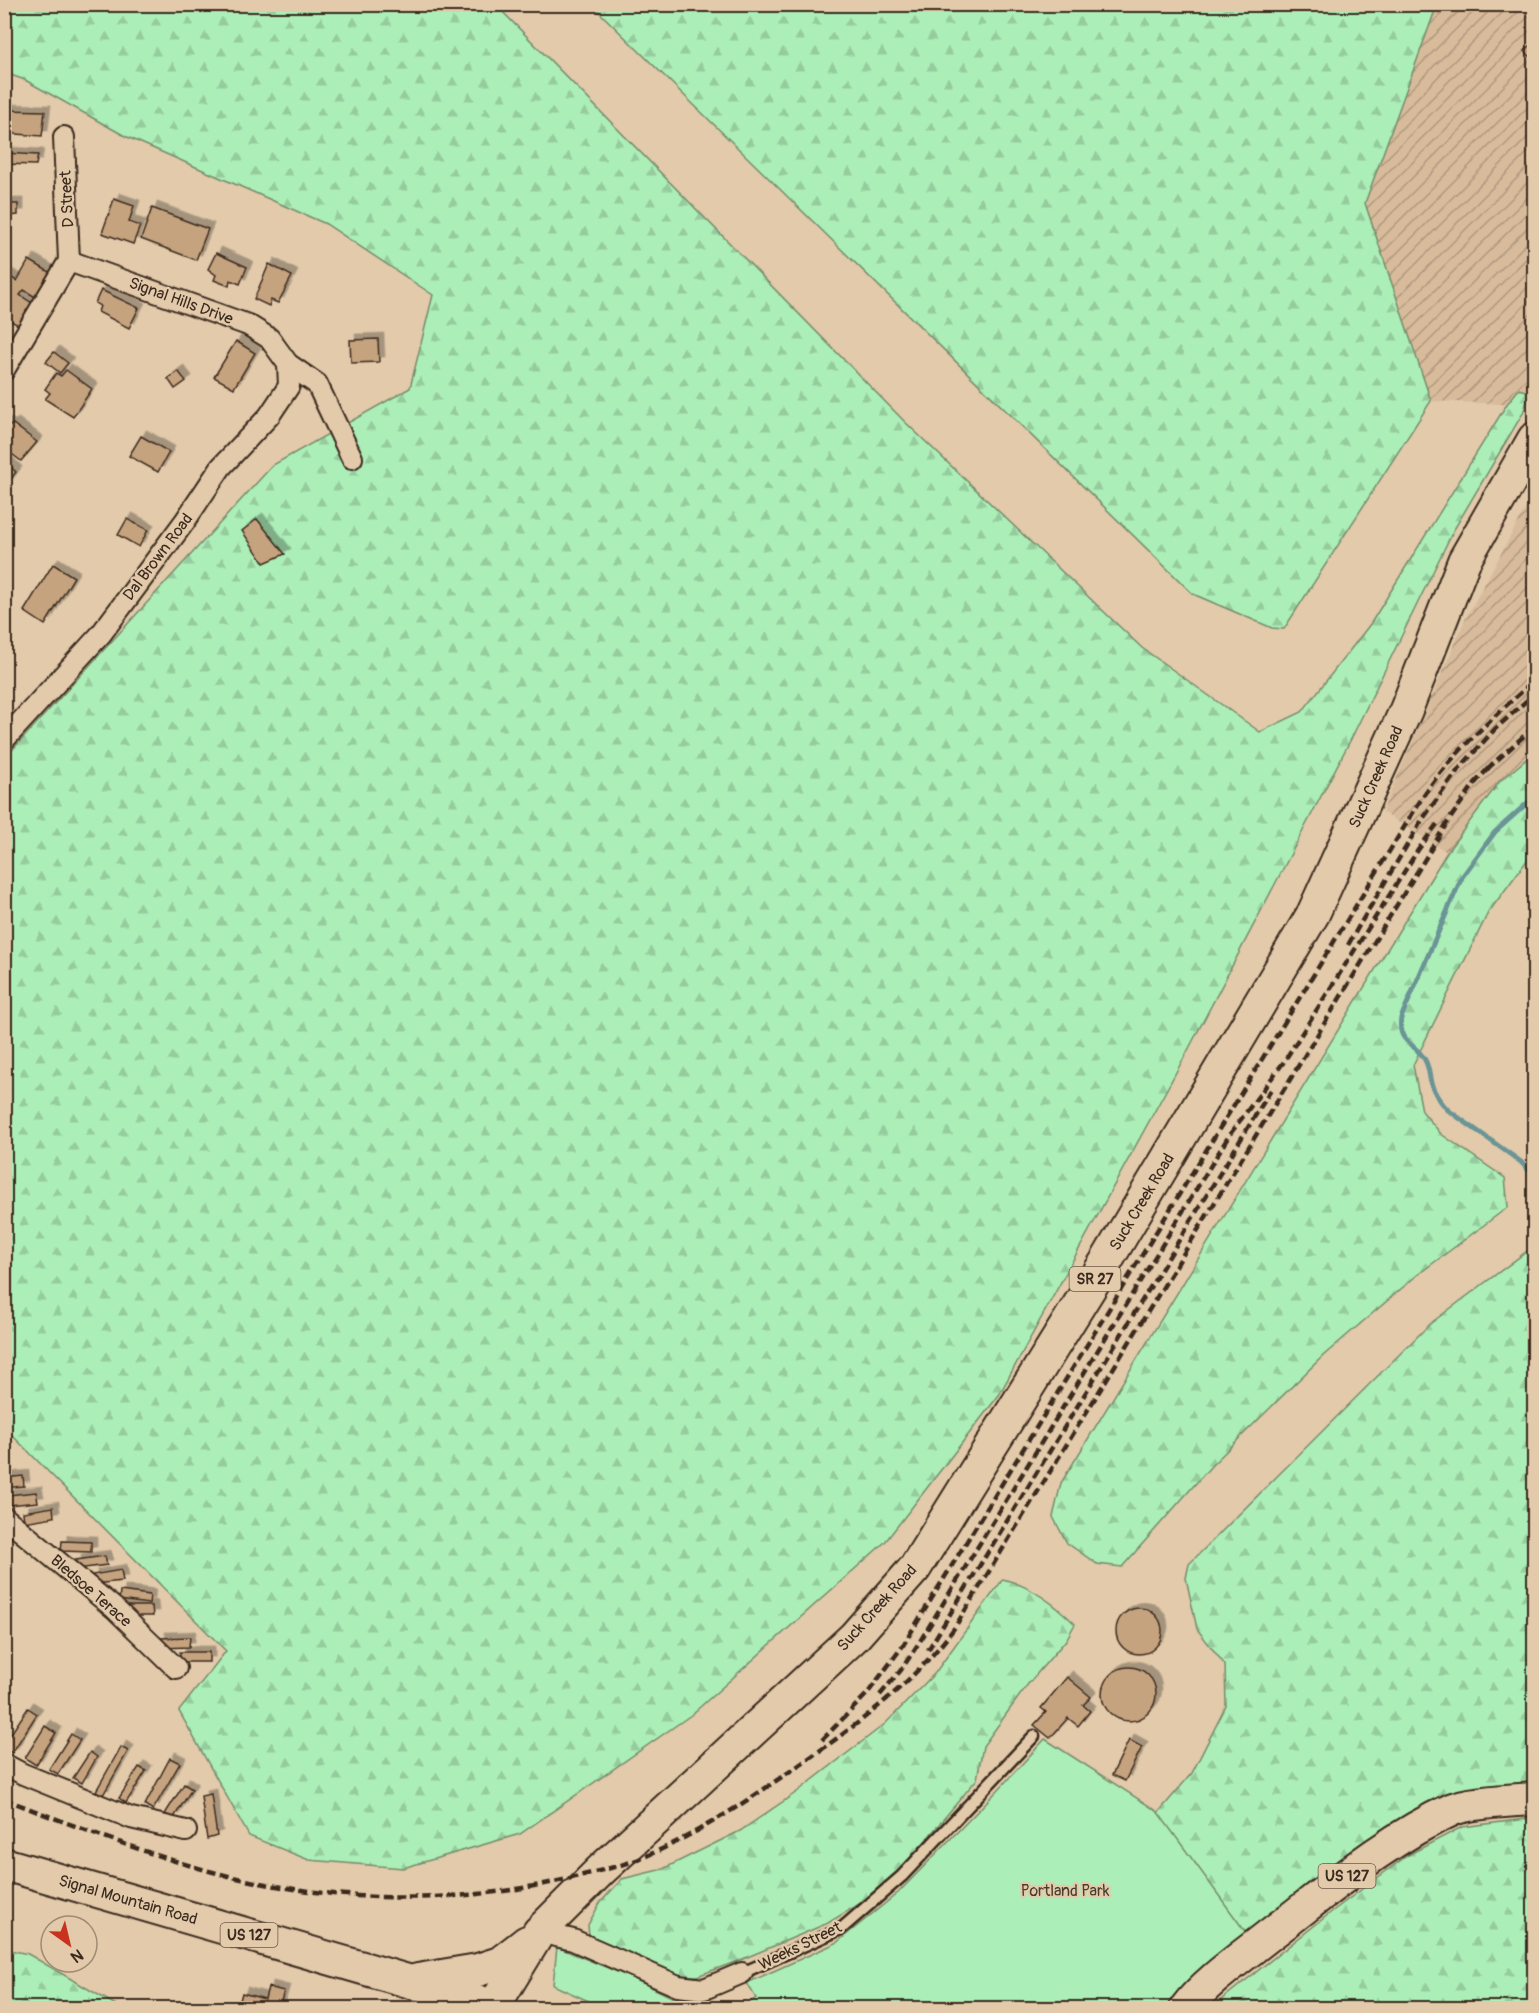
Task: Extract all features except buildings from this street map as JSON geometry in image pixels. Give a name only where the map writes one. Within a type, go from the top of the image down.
[{"type":"main road","name":"Suck Creek Road","points":[[498,2007],[539,1932],[600,1871],[854,1637],[915,1568],[1107,1260],[1313,914],[1406,711],[1464,561],[1534,439]]},
{"type":"main road","name":"US 127","points":[[1186,2008],[1193,1998],[1248,1952],[1397,1839],[1455,1808],[1534,1798]]},
{"type":"main road","name":"Signal Mountain Road","points":[[4,1864],[498,2007]]},
{"type":"main road","points":[[409,1981],[478,1971],[501,1963],[539,1932]]},
{"type":"street","name":"D Street","points":[[64,137],[69,261]]},
{"type":"street","name":"Signal Hills Drive","points":[[69,261],[248,325],[269,338],[288,364],[317,384],[352,458]]},
{"type":"street","points":[[4,370],[69,261]]},
{"type":"street","name":"Dal Brown Road","points":[[4,740],[101,634],[186,521],[221,467],[269,416],[289,386],[288,364]]},
{"type":"street","name":"Bledsoe Terace","points":[[4,1517],[114,1608],[176,1668]]},
{"type":"street","points":[[4,1764],[131,1818],[186,1831]]},
{"type":"street","name":"Weeks Street","points":[[539,1932],[573,1940],[678,1986],[704,1989],[742,1973]]},
{"type":"lane","name":"Weeks Street","points":[[742,1973],[841,1929],[902,1876],[1034,1736]]},
{"type":"shaded area","points":[[1437,5],[1534,5],[1534,407],[1530,392],[1519,389],[1507,404],[1431,401],[1365,203]]},
{"type":"shaded area","points":[[1534,493],[1534,753],[1500,781],[1447,852],[1382,812],[1465,620]]},
{"type":"green space","points":[[5,5],[496,5],[905,422],[1142,648],[1260,732],[1302,712],[1371,623],[1507,404],[1519,389],[1530,392],[1523,413],[1453,531],[1351,739],[1186,1054],[999,1395],[885,1542],[691,1715],[520,1834],[403,1868],[309,1860],[249,1836],[179,1711],[226,1651],[5,1428],[4,759],[273,465],[410,388],[433,295],[326,224],[125,136],[25,80],[5,73]]},
{"type":"green space","points":[[592,5],[1437,5],[1365,203],[1431,401],[1284,629],[1272,628],[1193,594]]},
{"type":"green space","points":[[1534,753],[1534,851],[1488,913],[1413,1065],[1422,1111],[1441,1134],[1505,1178],[1508,1207],[1416,1276],[1324,1355],[1212,1465],[1122,1567],[1097,1564],[1067,1543],[1053,1517],[1061,1483],[1447,852],[1500,781]]},
{"type":"green space","points":[[1534,1246],[1534,1784],[1508,1786],[1173,2004],[1171,2008],[880,2008],[1136,1839],[1192,1773],[1226,1706],[1225,1665],[1197,1629],[1186,1578],[1189,1564],[1431,1323]]},
{"type":"green space","points":[[1003,1579],[1023,1586],[1042,1597],[1075,1624],[1066,1640],[1028,1684],[983,1746],[977,1779],[910,1859],[874,1895],[828,1923],[697,1976],[674,1975],[589,1936],[588,1925],[600,1903],[622,1879],[663,1869],[740,1831],[797,1792],[885,1724],[935,1673]]},
{"type":"green space","name":"Portland Park","points":[[1045,1739],[1157,1811],[1247,1934],[1171,2008],[743,2008],[756,1998],[747,1983],[836,1943],[898,1893]]},
{"type":"green space","points":[[1534,1818],[1534,2008],[1211,2008],[1334,1910],[1408,1855],[1462,1827]]},
{"type":"green space","points":[[557,1947],[630,1977],[680,2001],[687,2008],[604,2008],[553,1985]]},
{"type":"green space","points":[[5,1949],[28,1954],[39,1960],[39,1974],[62,1974],[121,2008],[5,2008]]},
{"type":"waterway","points":[[1534,797],[1495,832],[1462,877],[1401,1018],[1400,1027],[1404,1038],[1425,1060],[1434,1091],[1448,1110],[1521,1162],[1534,1176]]},
{"type":"railway","points":[[822,1740],[867,1694],[902,1647],[1425,793],[1490,720],[1534,681]]},
{"type":"railway","points":[[1348,945],[1422,820],[1458,770],[1495,729],[1534,694]]},
{"type":"railway","points":[[1487,769],[1534,727]]},
{"type":"railway","points":[[4,1799],[160,1856],[258,1883],[351,1895],[398,1898],[445,1897],[491,1893],[538,1885],[604,1870],[639,1859],[716,1820],[812,1756],[857,1724],[899,1688],[919,1669],[955,1627],[1447,823],[1475,783],[1493,763]]},
{"type":"railway","points":[[880,1695],[901,1670],[922,1638],[1230,1134],[1283,1063],[1418,850],[1437,824]]},
{"type":"railway","points":[[928,1650],[1271,1090]]}]
